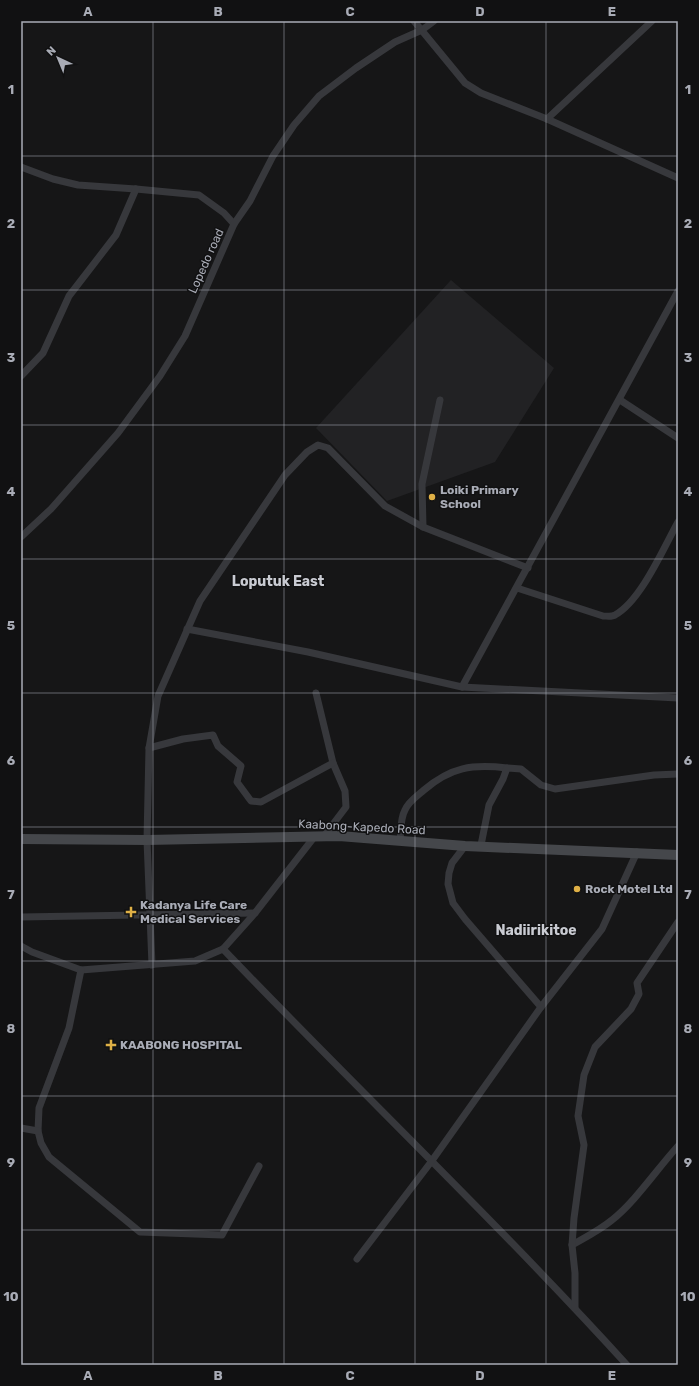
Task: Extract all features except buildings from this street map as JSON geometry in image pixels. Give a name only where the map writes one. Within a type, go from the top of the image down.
[{"type":"main road","name":"Kaabong-Kapedo Road","points":[[21,839],[147,840],[319,836],[465,846],[481,845],[678,855]]},
{"type":"street","points":[[414,21],[465,83],[481,94],[547,119],[678,178]]},
{"type":"street","name":"Lopedo road","points":[[21,537],[51,509],[118,433],[160,376],[185,336],[234,224],[250,201],[273,156],[294,125],[319,96],[356,68],[395,42],[422,30],[434,21]]},
{"type":"street","points":[[547,119],[652,21]]},
{"type":"street","points":[[21,167],[53,179],[78,185],[136,188],[199,195],[224,213],[234,224]]},
{"type":"street","points":[[21,376],[43,353],[69,296],[116,235],[136,188]]},
{"type":"street","points":[[462,687],[620,400],[678,291]]},
{"type":"street","points":[[423,527],[422,484],[440,400]]},
{"type":"street","points":[[620,400],[678,438]]},
{"type":"street","points":[[152,965],[147,840],[149,748],[158,696],[200,601],[285,474],[307,452],[318,445],[328,448],[385,506],[423,527],[528,568]]},
{"type":"street","points":[[517,588],[603,616],[614,616],[630,602],[644,583],[678,522]]},
{"type":"street","points":[[187,629],[308,652],[462,687],[678,698]]},
{"type":"street","points":[[21,946],[32,952],[81,970],[195,961],[223,949],[319,836],[346,807],[344,791],[333,763],[316,693]]},
{"type":"street","points":[[149,748],[183,739],[213,735],[218,746],[241,766],[237,782],[251,801],[261,802],[333,763]]},
{"type":"street","points":[[400,841],[405,810],[415,798],[439,777],[464,767],[488,766],[521,769],[541,785],[555,789],[678,774]]},
{"type":"street","points":[[481,845],[488,805],[503,779],[507,768]]},
{"type":"street","points":[[465,846],[452,863],[449,872],[448,884],[453,903],[458,912],[540,1007]]},
{"type":"street","points":[[357,1259],[431,1162],[540,1007],[602,929],[636,852]]},
{"type":"street","points":[[21,917],[150,916],[255,913]]},
{"type":"street","points":[[575,1308],[575,1273],[572,1245],[574,1218],[584,1146],[578,1116],[584,1075],[595,1047],[632,1009],[639,994],[637,983],[678,922]]},
{"type":"street","points":[[223,949],[319,1050],[575,1308],[627,1365]]},
{"type":"street","points":[[81,970],[69,1028],[39,1108],[38,1131],[41,1143],[49,1157],[140,1232],[222,1235],[259,1166]]},
{"type":"street","points":[[21,1128],[38,1131]]},
{"type":"street","points":[[572,1245],[595,1233],[613,1220],[627,1206],[678,1146]]},
{"type":"shaded area","name":"Loiki Primary School","points":[[451,280],[554,368],[495,462],[387,501],[316,428]]},
{"type":"place","name":"Loiki Primary School","points":[[432,497]]},
{"type":"place","name":"Rock Motel Ltd","points":[[577,889]]},
{"type":"place","name":"Kadanya Life Care Medical Services","points":[[131,912]]},
{"type":"place","name":"KAABONG HOSPITAL","points":[[111,1045]]},
{"type":"district","name":"Loputuk East","points":[[278,581]]},
{"type":"district","name":"Nadiirikitoe","points":[[536,930]]}]
